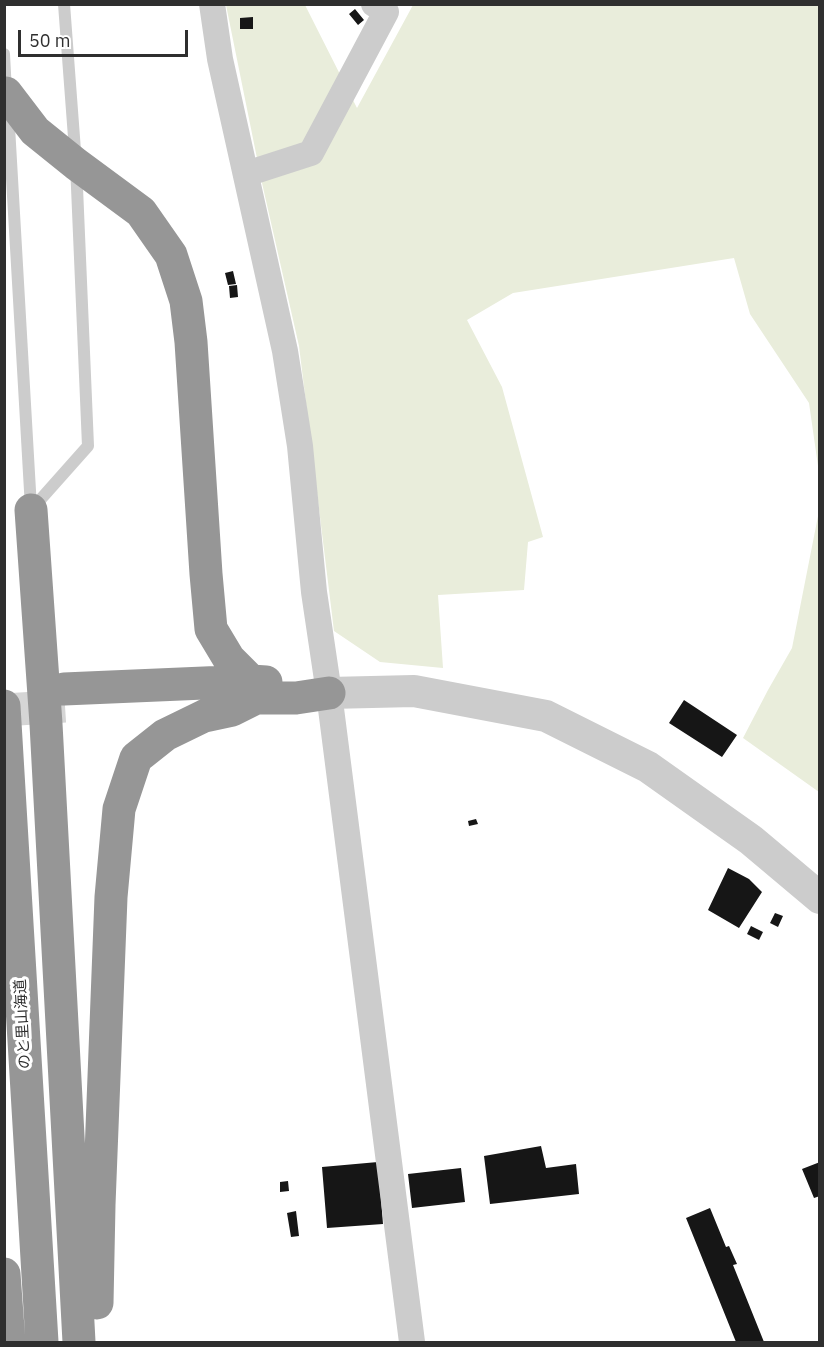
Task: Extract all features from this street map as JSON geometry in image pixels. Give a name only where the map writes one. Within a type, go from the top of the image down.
[{"type":"highway","points":[[6,93],[35,131],[141,212],[171,255],[186,301],[211,629],[229,659],[254,690]]},
{"type":"highway","points":[[31,510],[46,724],[79,1342]]},
{"type":"highway","points":[[64,698],[254,690],[297,683],[329,693]]},
{"type":"highway","points":[[96,1342],[109,941],[119,809],[136,758],[165,735],[204,716],[232,710],[254,690]]},
{"type":"highway","name":"のと里山海道","points":[[4,706],[42,1342]]},
{"type":"highway","points":[[4,1274],[9,1342]]},
{"type":"street","points":[[212,4],[220,59],[285,351],[300,446],[314,592],[412,1342]]},
{"type":"street","points":[[246,174],[311,153],[386,12],[374,4]]},
{"type":"street","points":[[329,693],[414,691],[546,716],[648,767],[751,840],[819,898]]},
{"type":"lane","points":[[31,510],[88,446],[76,164],[64,4]]},
{"type":"lane","points":[[4,54],[31,510]]},
{"type":"green space","points":[[226,5],[305,5],[357,108],[413,5],[819,5],[819,473],[809,403],[750,314],[734,258],[513,293],[467,320],[502,387],[543,537],[528,542],[524,590],[438,595],[443,668],[380,662],[334,631],[299,346],[262,183]]},
{"type":"green space","points":[[819,511],[820,792],[743,738],[792,648]]},
{"type":"building","points":[[355,9],[364,20],[358,25],[349,14]]},
{"type":"building","points":[[253,17],[253,29],[240,29],[240,18]]},
{"type":"building","points":[[233,271],[236,284],[228,285],[225,273]]},
{"type":"building","points":[[237,285],[238,297],[230,298],[229,286]]},
{"type":"building","points":[[684,700],[737,735],[722,757],[669,723]]},
{"type":"building","points":[[476,819],[478,824],[469,826],[468,821]]},
{"type":"building","points":[[728,868],[749,879],[762,892],[739,928],[708,910]]},
{"type":"building","points":[[775,913],[783,916],[778,927],[770,923]]},
{"type":"building","points":[[751,926],[763,932],[759,940],[747,934]]},
{"type":"building","points":[[541,1146],[546,1168],[576,1164],[579,1194],[490,1204],[484,1156]]},
{"type":"building","points":[[378,1162],[383,1224],[327,1228],[322,1167]]},
{"type":"building","points":[[820,1162],[820,1196],[814,1198],[802,1169]]},
{"type":"building","points":[[461,1168],[465,1202],[412,1208],[408,1174]]},
{"type":"building","points":[[288,1181],[289,1191],[280,1192],[280,1182]]},
{"type":"building","points":[[710,1208],[726,1247],[729,1246],[737,1264],[733,1265],[764,1342],[736,1342],[686,1218]]},
{"type":"building","points":[[296,1211],[299,1236],[291,1237],[287,1213]]},
{"type":"tunnel","points":[[4,710],[65,706]]}]
